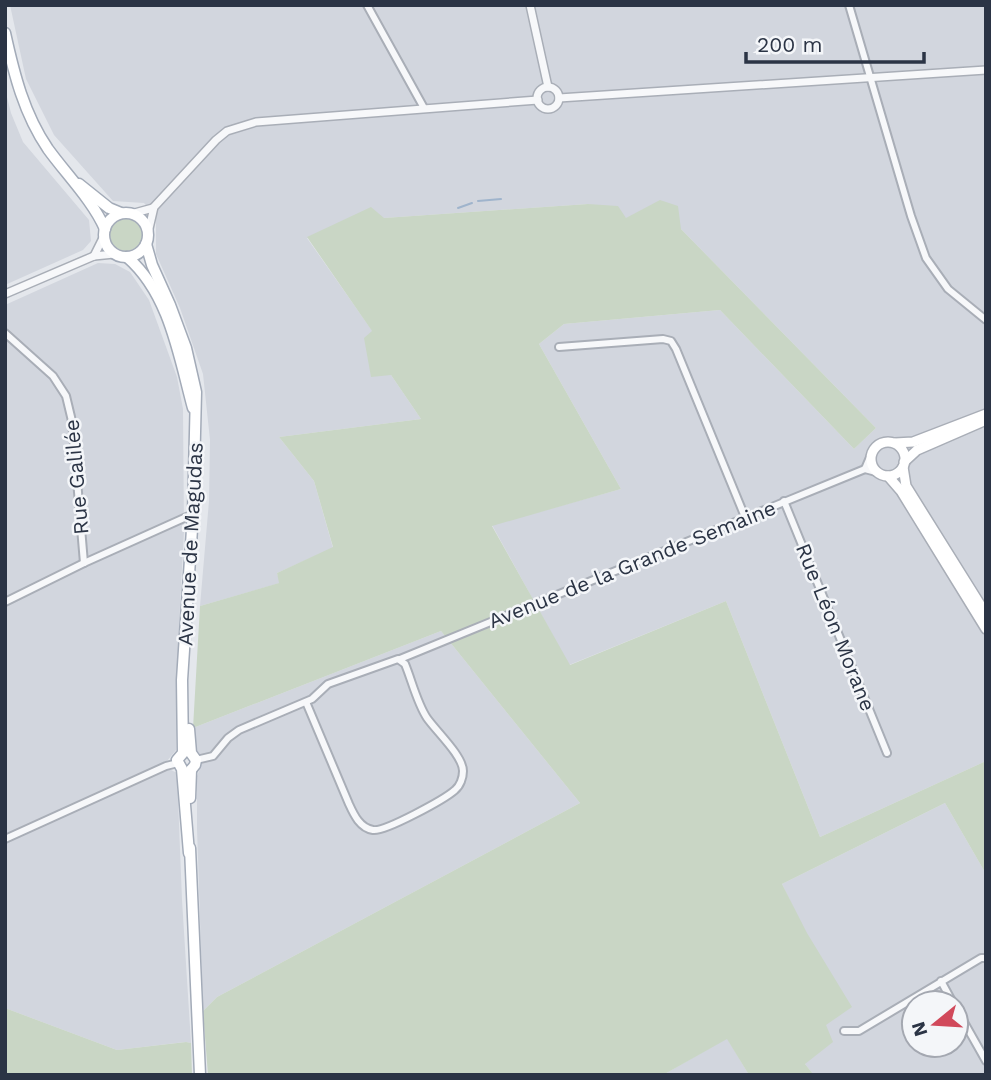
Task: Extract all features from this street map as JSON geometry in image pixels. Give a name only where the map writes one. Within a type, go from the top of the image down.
[{"type":"main road","points":[[5,33],[29,117],[50,152],[75,181],[109,208],[143,221],[147,239],[138,254],[127,257],[114,254],[105,243],[104,232],[75,181]]},
{"type":"main road","points":[[104,232],[111,219],[126,214]]},
{"type":"main road","name":"Avenue de Magudas","points":[[147,239],[152,265],[175,316],[189,358],[196,393],[193,514],[182,680],[200,1075]]},
{"type":"main road","name":"Avenue de Magudas","points":[[127,257],[150,285],[164,312],[180,355],[195,418]]},
{"type":"main road","points":[[986,414],[913,442],[881,444],[871,455],[876,472],[888,476],[901,491],[986,629]]},
{"type":"main road","points":[[888,476],[897,474],[917,450],[986,421]]},
{"type":"main road","points":[[890,443],[900,447],[906,486],[986,614]]},
{"type":"street","points":[[367,5],[424,108]]},
{"type":"street","points":[[530,5],[548,87]]},
{"type":"street","points":[[849,5],[911,216],[926,258],[948,289],[986,320]]},
{"type":"street","points":[[559,97],[986,70]]},
{"type":"street","points":[[548,87],[555,89],[559,97],[555,107],[548,109],[541,106],[538,100],[539,91],[548,87]]},
{"type":"street","points":[[126,214],[141,213],[154,207],[216,140],[241,125],[538,100]]},
{"type":"street","points":[[147,239],[154,207]]},
{"type":"street","points":[[94,256],[104,232]]},
{"type":"street","points":[[5,294],[94,256],[114,254]]},
{"type":"street","name":"Rue Galilée","points":[[5,333],[52,376],[66,396],[72,421],[84,563]]},
{"type":"street","points":[[559,347],[663,339],[671,341],[745,517]]},
{"type":"street","points":[[871,455],[865,468],[876,472]]},
{"type":"street","name":"Avenue de la Grande Semaine","points":[[5,839],[166,766],[213,756],[228,738],[239,730],[306,702],[328,684],[400,659],[865,468]]},
{"type":"street","name":"Rue Léon Morane","points":[[784,501],[887,753]]},
{"type":"street","points":[[5,602],[193,514]]},
{"type":"street","points":[[306,702],[357,820],[370,830],[390,827],[450,794],[459,785],[463,774],[461,762],[426,717],[405,663],[400,659]]},
{"type":"street","points":[[844,1031],[859,1031],[981,958],[986,958]]},
{"type":"street","points":[[941,982],[945,989]]},
{"type":"street","points":[[970,1033],[986,1061]]},
{"type":"shaded area","points":[[10,5],[986,5],[986,761],[820,837],[726,601],[569,665],[492,525],[621,489],[539,344],[564,324],[720,310],[854,449],[876,428],[681,229],[626,218],[588,204],[384,218],[307,238],[373,332],[391,375],[421,419],[279,437],[314,481],[333,548],[277,573],[280,583],[200,606],[209,501],[210,440],[203,374],[180,308],[156,254],[156,217],[144,203],[113,201],[54,135],[26,79]]},
{"type":"shaded area","points":[[5,89],[23,142],[89,220],[91,241],[83,250],[5,285]]},
{"type":"shaded area","points":[[98,263],[115,264],[130,272],[149,300],[177,377],[183,409],[184,531],[176,750],[167,761],[169,769],[177,773],[191,1043],[117,1050],[5,1008],[5,305]]},
{"type":"shaded area","points":[[441,631],[580,803],[217,997],[203,1011],[197,828],[197,776],[201,756],[195,748],[193,728]]},
{"type":"shaded area","points":[[945,803],[986,874],[986,1075],[814,1075],[805,1064],[826,1025],[806,933],[782,884]]},
{"type":"shaded area","points":[[727,1038],[749,1075],[663,1075]]},
{"type":"green space","points":[[660,200],[678,206],[681,229],[876,428],[854,449],[720,310],[564,324],[539,344],[621,489],[492,526],[570,665],[726,601],[820,837],[986,761],[986,874],[945,803],[782,884],[807,933],[852,1007],[826,1025],[833,1042],[805,1064],[814,1075],[749,1075],[727,1039],[663,1075],[208,1075],[203,1011],[217,997],[580,803],[441,631],[193,728],[200,606],[279,583],[277,573],[333,547],[314,481],[279,437],[421,419],[391,375],[371,377],[364,338],[372,331],[307,237],[371,207],[384,218],[588,204],[618,206],[626,218]]},
{"type":"green space","points":[[126,219],[137,224],[142,235],[137,246],[126,251],[115,246],[110,235],[115,224]]},
{"type":"green space","points":[[5,1008],[117,1050],[191,1043],[192,1075],[5,1075]]},
{"type":"waterway","points":[[478,201],[501,199]]},
{"type":"waterway","points":[[458,208],[472,203]]}]
